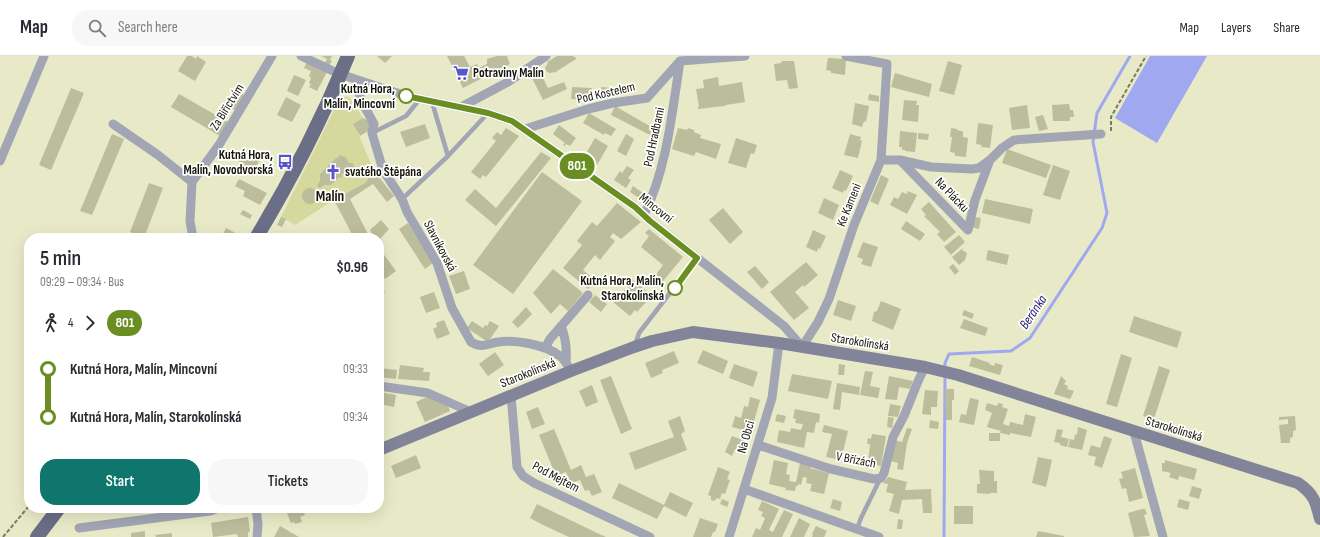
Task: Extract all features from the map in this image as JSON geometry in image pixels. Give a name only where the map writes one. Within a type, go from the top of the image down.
[{"type":"main road","points":[[259,233],[302,156],[337,73],[348,56]]},
{"type":"main road","points":[[37,537],[55,513]]},
{"type":"street","points":[[0,161],[44,56]]},
{"type":"street","name":"Za Biřictvím","points":[[192,182],[219,144],[272,56]]},
{"type":"street","points":[[301,56],[337,73]]},
{"type":"street","points":[[461,107],[508,82],[545,56]]},
{"type":"street","points":[[678,59],[745,56]]},
{"type":"street","name":"Ke Kameni","points":[[802,347],[818,322],[829,299],[854,225],[881,160],[889,60],[846,56]]},
{"type":"street","name":"Pod Kostelem","points":[[525,130],[588,109],[613,103],[647,98],[678,59]]},
{"type":"street","name":"Pod Hradbami","points":[[644,215],[653,197],[670,130],[678,59]]},
{"type":"street","name":"Mincovní","points":[[337,73],[406,96],[488,113],[512,121],[644,215],[784,326],[802,347]]},
{"type":"street","name":"Slavníkovská","points":[[359,81],[359,93],[362,102],[374,124],[372,133],[383,170],[402,199],[407,212],[437,263],[452,308],[471,342],[476,345],[485,346],[498,342],[513,342],[545,348],[560,356],[568,367]]},
{"type":"street","points":[[113,124],[158,155],[192,182],[190,221],[192,233]]},
{"type":"street","name":"Na Plácku","points":[[881,160],[900,160],[931,167],[972,169],[978,168],[990,160],[1002,148],[1014,140],[1101,134]]},
{"type":"street","name":"Na Plácku","points":[[900,160],[968,230],[975,200],[990,160]]},
{"type":"street","points":[[545,348],[550,339],[588,295]]},
{"type":"street","points":[[561,326],[565,336],[568,367]]},
{"type":"street","name":"Starokolínská","points":[[384,448],[511,395],[568,367],[652,341],[693,332],[779,343],[925,367],[952,374],[1298,483],[1308,490],[1315,500],[1320,519]]},
{"type":"street","name":"Na Obci","points":[[729,537],[772,398],[779,343]]},
{"type":"street","name":"V Břízách","points":[[758,445],[831,469],[874,479],[881,478],[884,473],[893,437],[904,416],[925,367]]},
{"type":"street","points":[[384,387],[428,393],[471,412]]},
{"type":"street","name":"Pod Mejtem","points":[[511,395],[517,467],[523,476],[534,483],[650,537]]},
{"type":"street","points":[[1134,432],[1163,537]]},
{"type":"street","points":[[744,489],[878,537]]},
{"type":"street","points":[[79,528],[188,513]]},
{"type":"street","points":[[257,513],[258,524],[257,537]]},
{"type":"lane","points":[[372,133],[406,116],[421,99]]},
{"type":"lane","points":[[431,101],[448,156]]},
{"type":"lane","points":[[402,199],[448,156],[488,113]]},
{"type":"lane","points":[[634,347],[639,334],[697,258]]},
{"type":"lane","points":[[857,529],[881,478]]},
{"type":"path","points":[[1111,136],[1111,116],[1146,56]]},
{"type":"path","points":[[3,537],[24,512]]},
{"type":"green space","points":[[341,96],[349,97],[363,118],[354,124],[374,171],[365,183],[334,200],[295,225],[281,217]]},
{"type":"water","points":[[1150,56],[1207,56],[1157,143],[1115,118]]},
{"type":"building","points":[[187,56],[192,56],[196,59],[197,56],[206,62],[195,81],[178,71]]},
{"type":"building","points":[[321,56],[332,56],[330,60],[332,61],[329,66],[324,64],[327,59]]},
{"type":"building","points":[[377,56],[392,56],[385,63]]},
{"type":"building","points":[[447,56],[464,56],[470,67],[477,64],[479,68],[487,64],[487,59],[497,56],[507,56],[510,64],[463,88]]},
{"type":"building","points":[[557,56],[573,56],[576,59],[554,73],[547,72],[545,68],[548,63],[547,62]]},
{"type":"building","points":[[828,58],[846,59],[845,75],[831,73],[831,71],[826,70]]},
{"type":"building","points":[[782,61],[794,61],[798,88],[789,89],[787,80],[776,81],[774,64],[781,63]]},
{"type":"building","points":[[948,61],[962,65],[954,95],[939,91]]},
{"type":"building","points":[[307,62],[327,72],[317,91],[309,87],[311,84],[309,83],[311,78],[309,76],[311,71],[304,68]]},
{"type":"building","points":[[540,72],[548,88],[564,82],[567,89],[543,100],[531,76]]},
{"type":"building","points":[[895,73],[932,84],[929,97],[891,87]]},
{"type":"building","points":[[294,75],[306,80],[298,96],[287,91]]},
{"type":"building","points":[[718,77],[719,86],[742,82],[745,102],[726,105],[724,107],[698,109],[696,89],[704,88],[703,80]]},
{"type":"building","points":[[572,87],[592,88],[591,100],[571,99]]},
{"type":"building","points":[[601,87],[613,88],[613,97],[601,97]]},
{"type":"building","points":[[71,88],[84,93],[51,170],[39,165]]},
{"type":"building","points":[[235,89],[244,95],[235,110],[226,105]]},
{"type":"building","points":[[179,94],[228,122],[220,136],[171,107]]},
{"type":"building","points":[[869,94],[879,96],[879,102],[868,100]]},
{"type":"building","points":[[286,97],[301,105],[292,122],[277,115]]},
{"type":"building","points":[[904,100],[917,101],[916,105],[919,105],[918,122],[902,120]]},
{"type":"building","points":[[855,103],[869,106],[866,122],[864,121],[862,127],[852,124]]},
{"type":"building","points":[[1069,104],[1070,110],[1073,110],[1074,117],[1070,117],[1070,121],[1053,121],[1052,105]]},
{"type":"building","points":[[1027,105],[1030,128],[1012,130],[1009,108]]},
{"type":"building","points":[[615,106],[653,128],[650,135],[611,115]]},
{"type":"building","points":[[589,113],[616,129],[611,136],[605,133],[604,135],[583,123]]},
{"type":"building","points":[[1043,115],[1048,129],[1039,131],[1035,117]]},
{"type":"building","points":[[363,118],[370,122],[370,130],[360,136],[353,124]]},
{"type":"building","points":[[978,123],[993,125],[990,148],[981,147],[982,145],[976,144]]},
{"type":"building","points":[[425,124],[430,138],[406,147],[400,132]]},
{"type":"building","points":[[559,125],[576,138],[570,146],[566,144],[565,146],[563,145],[565,143],[553,134]]},
{"type":"building","points":[[506,128],[519,136],[486,177],[483,175],[480,179],[471,172],[496,141],[492,138],[497,132],[501,135]]},
{"type":"building","points":[[678,128],[687,130],[688,128],[694,130],[694,132],[701,135],[700,138],[721,144],[716,159],[696,152],[694,156],[672,149]]},
{"type":"building","points":[[951,128],[962,131],[963,137],[968,138],[966,157],[955,156],[955,153],[950,152],[952,137],[950,137]]},
{"type":"building","points":[[900,131],[917,133],[915,152],[905,151],[902,150],[902,147],[899,147]]},
{"type":"building","points":[[918,133],[929,134],[928,140],[918,139]]},
{"type":"building","points":[[112,134],[124,139],[92,215],[80,211]]},
{"type":"building","points":[[626,134],[634,139],[626,156],[617,151]]},
{"type":"building","points":[[850,134],[861,137],[860,140],[862,141],[858,158],[844,155]]},
{"type":"building","points":[[595,138],[608,146],[597,165],[584,157]]},
{"type":"building","points":[[736,138],[757,145],[754,154],[751,153],[746,168],[728,163]]},
{"type":"building","points":[[248,148],[262,155],[255,169],[251,167],[250,170],[243,166],[245,164],[238,161]]},
{"type":"building","points":[[1007,149],[1051,165],[1046,178],[1002,163]]},
{"type":"building","points":[[541,152],[551,158],[496,226],[465,200],[475,189],[496,208]]},
{"type":"building","name":"svatého Štěpána","points":[[340,155],[347,158],[349,163],[353,163],[356,168],[350,175],[347,171],[346,173],[345,172],[341,175],[341,178],[339,177],[331,185],[324,185],[320,188],[317,186],[320,181],[320,174]]},
{"type":"building","points":[[1053,165],[1070,171],[1060,200],[1043,195]]},
{"type":"building","points":[[627,166],[634,170],[628,178],[631,180],[626,188],[614,180],[620,171],[622,173]]},
{"type":"building","points":[[840,170],[853,176],[846,191],[844,190],[843,193],[832,188]]},
{"type":"building","points":[[374,171],[394,196],[387,202],[373,184],[350,199],[367,233],[351,233],[334,200],[365,183]]},
{"type":"building","points":[[542,172],[582,201],[513,294],[473,265]]},
{"type":"building","points":[[881,175],[889,179],[878,205],[870,201]]},
{"type":"building","points":[[239,179],[267,193],[260,205],[243,196],[245,191],[235,186]]},
{"type":"building","points":[[149,183],[163,188],[146,233],[130,232]]},
{"type":"building","points":[[633,186],[643,193],[639,198],[630,192]]},
{"type":"building","points":[[307,188],[313,188],[318,193],[316,202],[313,204],[307,204],[302,199],[302,193]]},
{"type":"building","points":[[908,191],[917,195],[907,214],[890,205],[894,197],[898,199],[902,192],[907,194]]},
{"type":"building","points":[[824,198],[839,205],[833,220],[818,213]]},
{"type":"building","points":[[985,199],[1033,209],[1030,224],[982,213]]},
{"type":"building","points":[[929,202],[956,232],[944,242],[937,234],[940,232],[924,216],[926,215],[921,209]]},
{"type":"building","points":[[617,203],[641,222],[621,239],[613,233],[610,237],[615,241],[600,260],[595,255],[583,270],[595,280],[588,289],[563,268],[582,245],[577,241],[592,222],[597,226]]},
{"type":"building","points":[[723,208],[743,232],[730,244],[709,220]]},
{"type":"building","points":[[243,210],[252,215],[250,219],[240,214]]},
{"type":"building","points":[[281,217],[286,219],[282,227],[277,225]]},
{"type":"building","points":[[974,217],[981,218],[979,229],[971,227]]},
{"type":"building","points":[[381,220],[389,229],[384,234],[384,233],[372,233],[370,230]]},
{"type":"building","points":[[906,221],[925,234],[920,241],[901,229]]},
{"type":"building","points":[[408,223],[433,263],[425,269],[399,229]]},
{"type":"building","points":[[226,228],[236,233],[224,233]]},
{"type":"building","points":[[649,229],[683,257],[659,286],[652,280],[663,265],[641,247],[649,236],[645,233]]},
{"type":"building","points":[[813,230],[826,236],[817,252],[806,247]]},
{"type":"building","points":[[959,235],[965,242],[951,255],[944,247]]},
{"type":"building","points":[[863,242],[878,247],[871,267],[861,264],[863,259],[857,257]]},
{"type":"building","points":[[963,248],[962,250],[967,253],[965,260],[959,265],[952,257]]},
{"type":"building","points":[[988,250],[1009,255],[1007,265],[986,260]]},
{"type":"building","points":[[384,255],[396,271],[385,279],[384,278]]},
{"type":"building","points":[[806,262],[818,275],[804,287],[803,285],[795,292],[809,308],[794,320],[770,292]]},
{"type":"building","points":[[953,264],[959,271],[955,275],[949,267]]},
{"type":"building","points":[[755,266],[769,282],[762,289],[747,272]]},
{"type":"building","points":[[553,269],[582,292],[582,294],[568,311],[560,304],[551,314],[533,293]]},
{"type":"building","points":[[464,271],[470,289],[456,294],[449,276]]},
{"type":"building","points":[[632,279],[649,293],[644,299],[647,301],[637,312],[635,310],[630,316],[613,302],[618,296],[620,298],[625,289],[626,290],[629,287],[627,285]]},
{"type":"building","points":[[434,292],[440,308],[426,313],[420,297]]},
{"type":"building","points":[[595,295],[607,304],[601,312],[589,302]]},
{"type":"building","points":[[838,300],[856,306],[851,321],[833,315]]},
{"type":"building","points":[[881,301],[901,309],[893,330],[872,321],[874,312],[877,311]]},
{"type":"building","points":[[526,307],[532,314],[518,328],[512,322]]},
{"type":"building","points":[[964,310],[974,314],[972,319],[962,315]]},
{"type":"building","points":[[1134,316],[1182,332],[1177,348],[1129,332]]},
{"type":"building","points":[[964,319],[988,328],[985,336],[960,328]]},
{"type":"building","points":[[444,320],[450,334],[437,339],[433,329],[437,327],[436,323]]},
{"type":"building","points":[[472,321],[483,328],[485,325],[487,326],[490,321],[499,326],[488,342],[467,328]]},
{"type":"building","points":[[703,350],[728,361],[723,374],[697,363]]},
{"type":"building","points":[[674,351],[679,363],[662,370],[663,373],[651,378],[645,363]]},
{"type":"building","points":[[495,352],[504,365],[488,376],[479,364]]},
{"type":"building","points":[[1121,354],[1132,358],[1117,407],[1106,404]]},
{"type":"building","points":[[972,357],[990,363],[989,364],[994,366],[995,363],[1003,365],[1000,375],[969,366]]},
{"type":"building","points":[[734,364],[758,372],[753,387],[729,378]]},
{"type":"building","points":[[839,364],[845,365],[844,375],[838,375]]},
{"type":"building","points":[[400,365],[424,368],[423,372],[430,372],[429,381],[398,379]]},
{"type":"building","points":[[1159,366],[1170,370],[1154,419],[1143,416]]},
{"type":"building","points":[[384,369],[397,370],[396,379],[384,378]]},
{"type":"building","points":[[865,371],[873,372],[870,386],[880,388],[878,398],[860,395]]},
{"type":"building","points":[[792,374],[832,381],[828,399],[788,391]]},
{"type":"building","points":[[611,376],[632,429],[621,434],[600,380]]},
{"type":"building","points":[[889,376],[913,381],[910,389],[899,387],[897,400],[885,399]]},
{"type":"building","points":[[1061,376],[1066,381],[1064,384],[1068,386],[1067,389],[1074,391],[1070,399],[1054,394]]},
{"type":"building","points":[[837,383],[860,387],[859,395],[842,392],[840,410],[833,409]]},
{"type":"building","points":[[592,385],[598,402],[586,407],[579,391]]},
{"type":"building","points":[[945,389],[954,389],[954,400],[952,400],[952,420],[946,420]]},
{"type":"building","points":[[925,390],[938,391],[937,407],[931,407],[931,415],[922,414]]},
{"type":"building","points":[[384,393],[396,395],[394,407],[384,405]]},
{"type":"building","points":[[429,396],[447,403],[450,411],[425,422],[416,402]]},
{"type":"building","points":[[750,397],[760,400],[751,432],[732,427],[735,416],[741,418],[744,406],[748,407]]},
{"type":"building","points":[[970,398],[979,400],[974,425],[959,422],[961,414],[966,415]]},
{"type":"building","points":[[987,403],[997,406],[998,403],[1003,404],[1002,407],[1008,409],[1003,424],[1009,426],[1010,422],[1023,425],[1025,414],[1036,417],[1031,437],[1010,433],[1010,435],[1000,433],[1001,431],[987,427],[992,413],[985,410]]},
{"type":"building","points":[[890,404],[901,406],[898,417],[888,416]]},
{"type":"building","points":[[538,407],[545,424],[532,429],[526,412]]},
{"type":"building","points":[[795,409],[820,414],[819,423],[816,422],[814,433],[807,432],[804,448],[777,442],[779,430],[790,432],[791,428],[801,430],[803,424],[795,423],[796,419],[793,418]]},
{"type":"building","points":[[777,414],[786,416],[784,423],[775,421]]},
{"type":"building","points":[[680,416],[685,431],[681,434],[687,450],[635,470],[629,453],[674,437],[668,421]]},
{"type":"building","points":[[1295,416],[1296,430],[1293,431],[1293,437],[1290,438],[1290,443],[1281,443],[1279,425],[1288,424],[1288,419],[1279,420],[1279,417]]},
{"type":"building","points":[[888,417],[894,418],[892,428],[887,427]]},
{"type":"building","points":[[930,420],[939,422],[938,429],[929,428]]},
{"type":"building","points":[[824,425],[848,431],[841,460],[826,457],[832,434],[822,432]]},
{"type":"building","points":[[1078,427],[1087,430],[1082,450],[1068,447],[1070,439],[1074,440],[1075,434],[1077,435]]},
{"type":"building","points":[[907,428],[912,429],[907,443],[903,470],[897,469],[898,463],[891,461],[894,440],[902,442]]},
{"type":"building","points":[[554,429],[571,470],[581,465],[586,477],[594,474],[602,492],[592,496],[589,490],[585,491],[580,480],[571,483],[566,472],[556,476],[539,435]]},
{"type":"building","points":[[1057,429],[1063,430],[1061,437],[1069,439],[1067,447],[1060,445],[1060,443],[1054,442]]},
{"type":"building","points":[[989,433],[1000,433],[1000,441],[989,441]]},
{"type":"building","points":[[872,434],[886,436],[881,466],[868,463],[870,444],[867,444],[868,438],[871,439]]},
{"type":"building","points":[[732,436],[745,441],[743,448],[739,446],[738,450],[735,449],[732,456],[725,452]]},
{"type":"building","points":[[1104,436],[1112,439],[1102,468],[1094,465],[1096,457],[1088,455],[1091,445],[1100,448]]},
{"type":"building","points":[[416,455],[421,468],[396,478],[391,466]]},
{"type":"building","points":[[1038,457],[1052,460],[1046,487],[1032,483]]},
{"type":"building","points":[[774,460],[788,463],[786,474],[790,475],[789,481],[796,482],[800,463],[811,466],[810,468],[829,473],[824,494],[810,491],[812,484],[806,483],[807,478],[803,477],[801,485],[798,484],[798,486],[796,486],[795,491],[785,490],[786,488],[769,484]]},
{"type":"building","points":[[1165,460],[1197,469],[1194,480],[1179,476],[1178,480],[1169,477],[1171,473],[1162,471],[1162,463],[1165,463]]},
{"type":"building","points":[[718,467],[730,472],[727,479],[730,480],[725,494],[722,493],[720,499],[717,498],[714,501],[711,500],[711,496],[708,495]]},
{"type":"building","points":[[1135,468],[1143,498],[1129,502],[1126,488],[1122,489],[1119,479],[1123,478],[1121,472]]},
{"type":"building","points":[[979,470],[994,471],[994,481],[997,481],[997,493],[977,493],[977,484],[980,484]]},
{"type":"building","points":[[888,477],[907,482],[905,490],[931,489],[932,513],[923,513],[922,499],[902,500],[899,514],[889,511],[894,494],[886,492],[888,484],[883,483]]},
{"type":"building","points":[[619,483],[664,505],[670,492],[693,503],[686,517],[664,506],[657,519],[612,498]]},
{"type":"building","points":[[1192,486],[1202,489],[1199,499],[1189,496]]},
{"type":"building","points":[[722,499],[729,502],[727,507],[720,504]]},
{"type":"building","points":[[833,499],[842,502],[840,511],[830,508]]},
{"type":"building","points":[[1179,499],[1190,502],[1188,510],[1177,507]]},
{"type":"building","points":[[762,501],[779,509],[769,530],[773,532],[784,510],[793,514],[782,537],[752,537],[756,528],[760,530],[765,518],[761,516],[763,512],[758,510]]},
{"type":"building","points":[[537,504],[606,537],[569,537],[541,524],[530,518]]},
{"type":"building","points":[[954,506],[973,506],[973,524],[954,524]]},
{"type":"building","points":[[1145,509],[1147,514],[1144,515],[1150,536],[1134,537],[1128,513]]},
{"type":"building","points":[[287,513],[304,513],[305,515],[300,517],[302,522],[295,524],[294,522],[291,523]]},
{"type":"building","points":[[248,517],[250,532],[248,532],[248,537],[238,537],[237,534],[213,537],[211,523]]},
{"type":"building","points":[[700,518],[718,524],[711,537],[693,537]]},
{"type":"building","points":[[799,518],[810,524],[804,537],[790,537]]},
{"type":"building","points":[[898,519],[903,520],[902,529],[897,529]]},
{"type":"building","points":[[280,526],[299,537],[274,537]]},
{"type":"building","points":[[816,526],[827,531],[824,537],[812,537]]},
{"type":"building","points":[[145,531],[145,537],[131,537],[131,533]]},
{"type":"building","points":[[1038,531],[1064,536],[1064,537],[1036,537]]},
{"type":"building","points":[[172,533],[172,537],[156,537],[155,535]]},
{"type":"waterway","name":"Beránka","points":[[945,369],[945,363],[949,354],[1011,351],[1030,338],[1102,228],[1107,213],[1093,142],[1097,113],[1130,56]]},
{"type":"waterway","name":"Beránka","points":[[944,537],[945,375]]},
{"type":"bus line","name":"801","points":[[406,96],[488,113],[512,121],[635,207],[650,221],[697,258],[675,288]]},
{"type":"place","name":"Potraviny Malín","points":[[461,73]]},
{"type":"place","name":"Kutná Hora, Malín, Mincovní","points":[[406,96]]},
{"type":"place","name":"Kutná Hora, Malín, Novodvorská","points":[[285,162]]},
{"type":"place","name":"svatého Štěpána","points":[[333,172]]},
{"type":"place","name":"Kutná Hora, Malín, Starokolínská","points":[[675,288]]},
{"type":"district","name":"Malín","points":[[330,196]]}]
